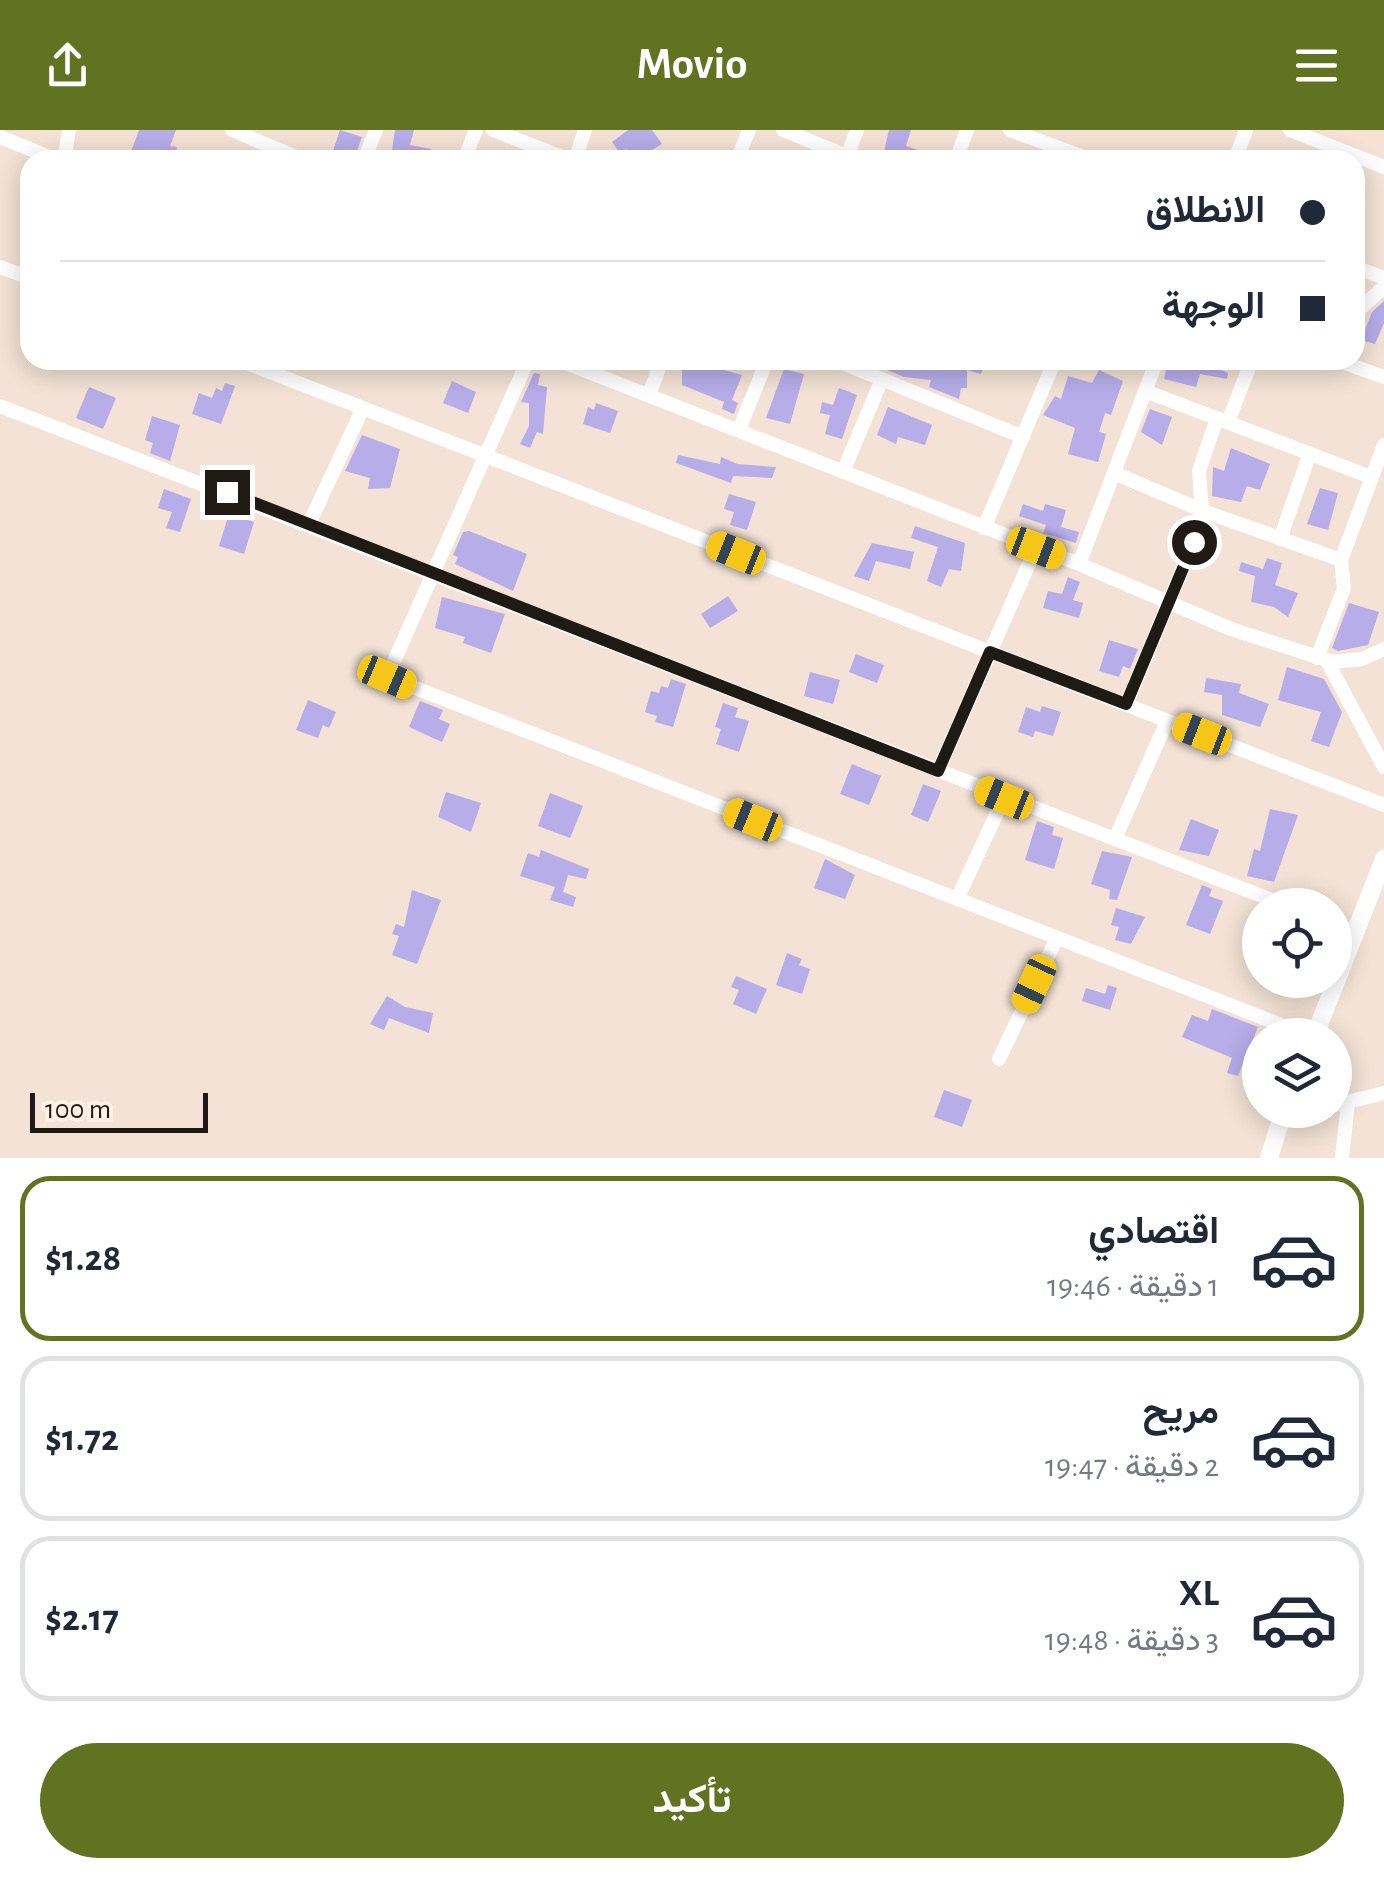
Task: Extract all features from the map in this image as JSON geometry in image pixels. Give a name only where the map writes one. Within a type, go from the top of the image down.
[{"type":"street","points":[[232,130],[279,150]]},
{"type":"street","points":[[493,130],[546,150]]},
{"type":"street","points":[[783,130],[829,150]]},
{"type":"street","points":[[1010,130],[1042,135],[1072,150]]},
{"type":"street","points":[[1290,130],[1325,150]]},
{"type":"street","points":[[0,137],[34,150]]},
{"type":"street","points":[[1365,304],[1384,286]]},
{"type":"street","points":[[265,370],[1384,805]]},
{"type":"street","points":[[524,370],[387,677],[1263,1018]]},
{"type":"street","points":[[584,370],[1322,659],[1346,663],[1384,649]]},
{"type":"street","points":[[650,395],[659,370]]},
{"type":"street","points":[[739,430],[763,370]]},
{"type":"street","points":[[860,370],[1023,437]]},
{"type":"street","points":[[984,528],[1051,370]]},
{"type":"street","points":[[1078,564],[1154,370]]},
{"type":"street","points":[[1126,704],[1204,512],[1199,471],[1247,370]]},
{"type":"street","points":[[844,472],[882,379]]},
{"type":"street","points":[[1145,391],[1372,478]]},
{"type":"street","points":[[0,406],[1242,888]]},
{"type":"street","points":[[309,524],[363,408]]},
{"type":"street","points":[[1384,445],[1341,560],[1344,588],[1322,659],[1384,767]]},
{"type":"street","points":[[1280,539],[1310,453]]},
{"type":"street","points":[[1114,473],[1204,512],[1341,560]]},
{"type":"street","points":[[938,771],[1036,548]]},
{"type":"street","points":[[1115,839],[1167,721]]},
{"type":"street","points":[[958,899],[1004,798]]},
{"type":"street","points":[[1322,1018],[1384,859]]},
{"type":"street","points":[[1352,930],[1356,932]]},
{"type":"street","points":[[1000,1059],[1056,938]]},
{"type":"street","points":[[1352,1101],[1384,1092]]},
{"type":"street","points":[[1269,1158],[1282,1128]]},
{"type":"street","points":[[1341,1128],[1342,1158]]},
{"type":"building","points":[[139,130],[176,130],[170,146],[176,150],[132,150]]},
{"type":"building","points":[[340,130],[362,137],[357,150],[333,150]]},
{"type":"building","points":[[395,130],[414,130],[410,145],[431,149],[431,150],[392,150]]},
{"type":"building","points":[[628,130],[652,130],[662,144],[652,150],[618,150],[612,142]]},
{"type":"building","points":[[889,130],[911,130],[906,146],[918,150],[884,150]]},
{"type":"building","points":[[1384,301],[1384,323],[1375,344],[1365,341],[1372,312]]},
{"type":"building","points":[[682,370],[724,370],[742,375],[732,400],[738,403],[734,414],[722,409],[724,402],[682,385]]},
{"type":"building","points":[[784,370],[804,374],[790,424],[766,418]]},
{"type":"building","points":[[887,370],[967,370],[967,388],[961,388],[959,399],[929,387],[931,380],[904,377]]},
{"type":"building","points":[[1099,370],[1123,381],[1111,415],[1105,413],[1099,432],[1106,434],[1098,462],[1068,454],[1075,428],[1043,415],[1055,396],[1061,399],[1068,376],[1092,383]]},
{"type":"building","points":[[1166,370],[1228,373],[1227,379],[1200,374],[1196,387],[1164,379]]},
{"type":"building","points":[[534,373],[540,374],[538,385],[547,387],[543,434],[537,432],[530,448],[520,444],[529,426],[529,403],[521,402]]},
{"type":"building","points":[[452,381],[476,392],[468,413],[443,403]]},
{"type":"building","points":[[225,383],[235,386],[221,424],[192,414],[199,393],[212,398],[216,388],[222,391]]},
{"type":"building","points":[[89,387],[116,398],[103,429],[76,418]]},
{"type":"building","points":[[839,388],[857,395],[842,439],[825,434],[830,415],[820,413],[822,402],[833,405]]},
{"type":"building","points":[[596,403],[618,411],[610,433],[583,424],[588,407],[594,410]]},
{"type":"building","points":[[888,407],[932,425],[925,445],[898,437],[896,444],[877,435]]},
{"type":"building","points":[[1150,409],[1172,417],[1162,445],[1141,432]]},
{"type":"building","points":[[152,416],[180,425],[170,461],[150,453],[153,443],[145,440]]},
{"type":"building","points":[[362,435],[400,449],[390,488],[368,489],[370,478],[345,471]]},
{"type":"building","points":[[1231,448],[1270,464],[1260,490],[1247,486],[1241,502],[1212,496],[1213,467],[1224,471]]},
{"type":"building","points":[[678,455],[720,464],[721,457],[737,464],[776,467],[772,478],[733,476],[731,483],[676,463]]},
{"type":"building","points":[[1320,488],[1338,493],[1328,530],[1307,524]]},
{"type":"building","points":[[164,489],[191,499],[180,532],[166,528],[172,512],[158,508]]},
{"type":"building","points":[[729,494],[756,502],[747,530],[730,525],[734,512],[724,509]]},
{"type":"building","points":[[1023,504],[1043,511],[1045,504],[1066,510],[1061,527],[1079,532],[1076,543],[1043,533],[1046,525],[1019,516]]},
{"type":"building","points":[[231,507],[250,515],[248,520],[254,522],[244,554],[219,546]]},
{"type":"building","points":[[915,526],[965,543],[961,571],[949,569],[941,587],[927,581],[938,547],[911,538]]},
{"type":"building","points":[[463,532],[527,554],[513,591],[455,564],[458,557],[453,555]]},
{"type":"building","points":[[872,543],[914,552],[910,569],[876,561],[869,581],[854,576]]},
{"type":"building","points":[[1267,558],[1282,563],[1275,585],[1298,593],[1288,617],[1274,607],[1251,602],[1255,576],[1239,571],[1241,562],[1263,569]]},
{"type":"building","points":[[1068,577],[1080,582],[1073,600],[1083,603],[1079,618],[1043,608],[1048,591],[1062,594]]},
{"type":"building","points":[[728,596],[738,611],[710,628],[701,614]]},
{"type":"building","points":[[442,597],[505,614],[491,653],[463,643],[465,637],[435,628]]},
{"type":"building","points":[[1349,603],[1379,612],[1368,645],[1338,651],[1332,648]]},
{"type":"building","points":[[1109,640],[1138,649],[1130,669],[1123,666],[1119,677],[1099,671]]},
{"type":"building","points":[[856,654],[884,665],[877,683],[849,672]]},
{"type":"building","points":[[1287,667],[1324,679],[1342,712],[1329,747],[1311,741],[1321,712],[1278,700]]},
{"type":"building","points":[[810,672],[840,680],[833,704],[804,696]]},
{"type":"building","points":[[1206,678],[1241,684],[1239,693],[1269,704],[1260,727],[1222,715],[1222,695],[1204,692]]},
{"type":"building","points":[[671,679],[686,684],[673,727],[655,722],[657,716],[645,712],[651,691],[659,693],[661,686],[668,688]]},
{"type":"building","points":[[308,700],[336,712],[329,728],[323,725],[318,738],[296,730]]},
{"type":"building","points":[[420,701],[443,710],[439,719],[450,724],[442,742],[409,727]]},
{"type":"building","points":[[723,703],[738,708],[735,717],[749,721],[739,752],[716,744],[721,729],[715,727]]},
{"type":"building","points":[[1042,706],[1061,712],[1053,736],[1035,731],[1033,737],[1018,732],[1026,707],[1040,712]]},
{"type":"building","points":[[852,764],[881,776],[869,805],[840,794]]},
{"type":"building","points":[[923,784],[941,791],[928,822],[911,815]]},
{"type":"building","points":[[446,792],[481,803],[471,832],[438,817]]},
{"type":"building","points":[[550,793],[583,806],[570,838],[538,826]]},
{"type":"building","points":[[1270,809],[1298,815],[1274,882],[1247,876],[1254,849],[1260,851]]},
{"type":"building","points":[[1191,819],[1219,830],[1209,856],[1179,850]]},
{"type":"building","points":[[1037,821],[1054,827],[1052,835],[1063,838],[1054,869],[1025,860]]},
{"type":"building","points":[[541,850],[589,869],[586,879],[568,875],[563,892],[576,897],[573,907],[550,900],[555,887],[520,876],[528,853],[539,857]]},
{"type":"building","points":[[1102,851],[1132,857],[1117,900],[1109,899],[1110,890],[1091,884]]},
{"type":"building","points":[[825,859],[855,875],[845,899],[814,888]]},
{"type":"building","points":[[1202,885],[1212,889],[1209,896],[1223,901],[1210,934],[1186,925]]},
{"type":"building","points":[[412,890],[441,900],[417,964],[392,955],[399,936],[392,934],[396,924],[404,927]]},
{"type":"building","points":[[1116,908],[1145,917],[1131,944],[1115,940],[1119,927],[1111,925]]},
{"type":"building","points":[[787,953],[802,959],[799,965],[810,969],[802,994],[776,985]]},
{"type":"building","points":[[736,976],[767,989],[756,1014],[733,1004],[739,990],[731,987]]},
{"type":"building","points":[[1108,985],[1117,988],[1110,1010],[1082,1001],[1086,988],[1105,994]]},
{"type":"building","points":[[387,996],[405,1007],[433,1013],[429,1033],[389,1018],[384,1030],[370,1024]]},
{"type":"building","points":[[1212,1009],[1242,1021],[1242,1066],[1238,1076],[1227,1073],[1232,1058],[1182,1037],[1192,1015],[1208,1021]]},
{"type":"building","points":[[944,1090],[972,1100],[962,1127],[934,1117]]},
{"type":"route","points":[[227,492],[938,771],[990,652],[1126,704],[1194,542]]}]
